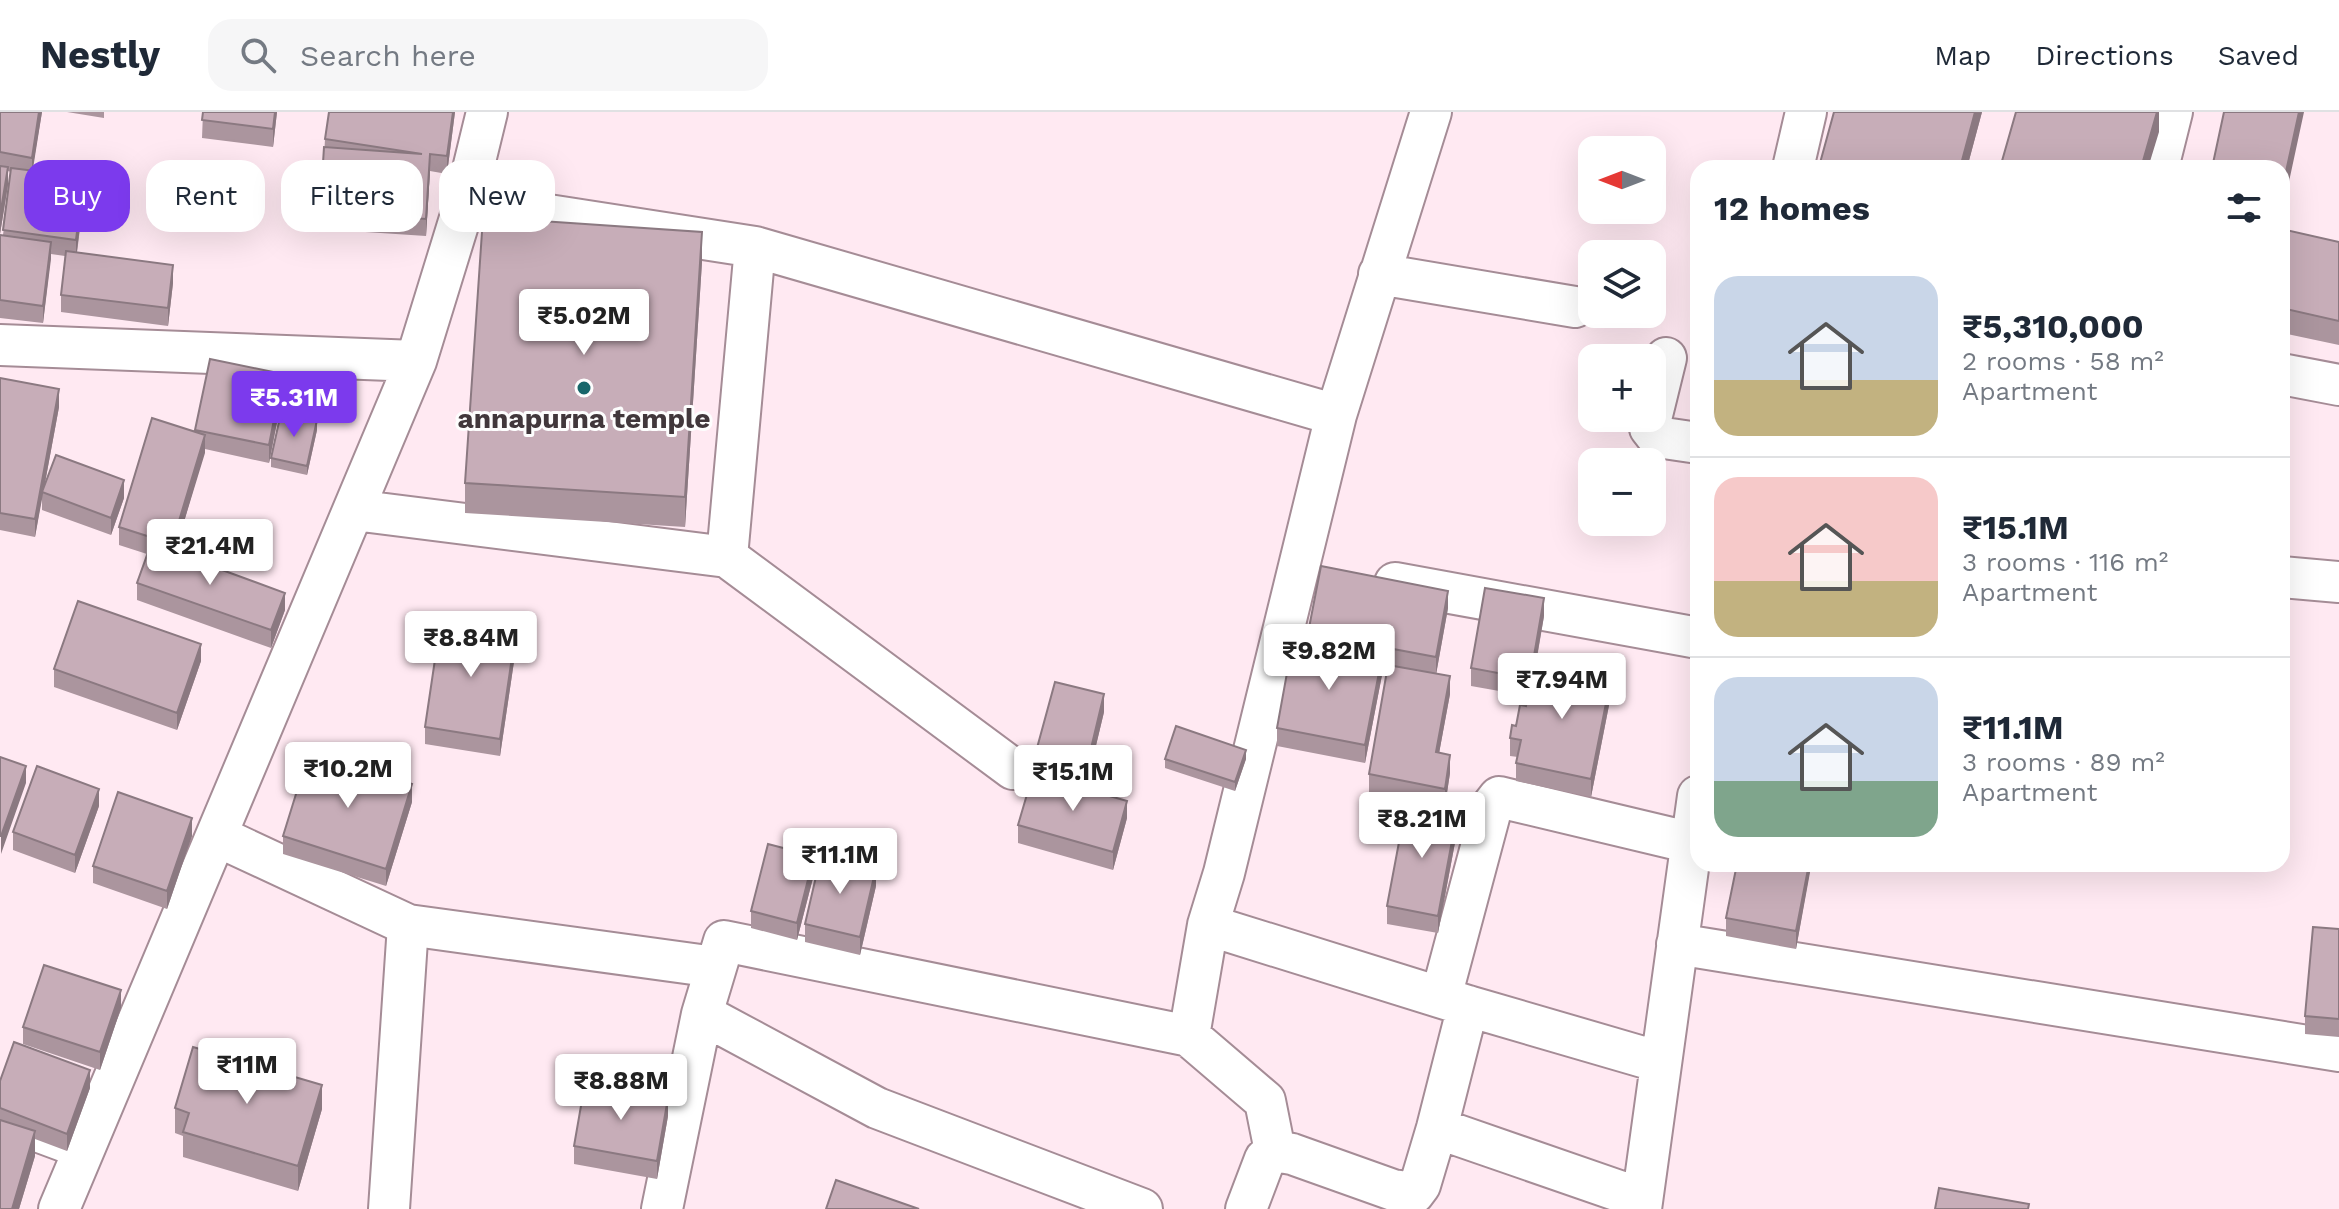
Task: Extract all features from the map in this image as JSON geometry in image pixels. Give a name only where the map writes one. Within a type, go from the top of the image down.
[{"type":"street","points":[[475,160],[487,112]]},
{"type":"street","points":[[1189,1036],[1208,925],[1329,571],[1336,415],[1431,112]]},
{"type":"street","points":[[1795,160],[1806,112]]},
{"type":"street","points":[[2160,160],[2172,112]]},
{"type":"street","points":[[555,216],[755,247],[1336,415]]},
{"type":"street","points":[[59,1209],[416,361],[456,232]]},
{"type":"street","points":[[727,557],[755,247]]},
{"type":"street","points":[[1379,274],[1575,307]]},
{"type":"street","points":[[0,345],[416,361]]},
{"type":"street","points":[[2290,376],[2339,385]]},
{"type":"street","points":[[1653,432],[1657,437],[1690,442]]},
{"type":"street","points":[[354,510],[727,557],[1013,769]]},
{"type":"street","points":[[1329,571],[1690,637]]},
{"type":"street","points":[[2290,578],[2339,582]]},
{"type":"street","points":[[1246,1209],[1265,1159],[1275,1151],[1292,1154],[1393,1190],[1414,1193],[1420,1185],[1437,1128],[1454,1002],[1492,806],[1499,797],[1690,843]]},
{"type":"street","points":[[217,836],[408,925],[715,967]]},
{"type":"street","points":[[1437,1128],[1641,1204],[1690,856]]},
{"type":"street","points":[[389,1209],[408,925]]},
{"type":"street","points":[[1208,925],[1660,1062]]},
{"type":"street","points":[[662,1209],[702,1014],[724,941],[1189,1036],[1265,1101],[1275,1151]]},
{"type":"street","points":[[1677,944],[2339,1051]]},
{"type":"street","points":[[702,1014],[877,1108],[1142,1209]]},
{"type":"lane","points":[[0,1128],[81,1158]]},
{"type":"building","points":[[0,112],[39,112],[32,158],[0,152]]},
{"type":"building","points":[[203,112],[275,112],[273,129],[202,120]]},
{"type":"building","points":[[329,112],[453,112],[447,156],[430,154],[426,219],[423,219],[423,160],[323,160],[324,147],[422,154],[325,139]]},
{"type":"building","points":[[1834,112],[1975,112],[1962,160],[1821,160]]},
{"type":"building","points":[[2016,112],[2157,112],[2143,160],[2002,160]]},
{"type":"building","points":[[2224,112],[2299,112],[2289,160],[2214,160]]},
{"type":"building","points":[[0,166],[8,167],[0,216]]},
{"type":"building","points":[[11,168],[24,170],[24,232],[77,232],[76,240],[3,230]]},
{"type":"building","name":"annapurna temple","points":[[555,222],[702,232],[685,497],[465,483],[482,232],[555,232]]},
{"type":"building","points":[[2290,231],[2339,242],[2339,321],[2290,310]]},
{"type":"building","points":[[0,235],[51,242],[43,306],[0,300]]},
{"type":"building","points":[[66,251],[173,265],[168,308],[61,295]]},
{"type":"building","points":[[210,359],[283,374],[269,445],[195,430]]},
{"type":"building","points":[[0,378],[59,389],[35,519],[0,513]]},
{"type":"building","points":[[281,413],[317,420],[307,466],[271,458]]},
{"type":"building","points":[[152,418],[205,435],[172,544],[119,527]]},
{"type":"building","points":[[56,455],[124,480],[111,518],[42,492]]},
{"type":"building","points":[[151,544],[285,593],[271,630],[137,583]]},
{"type":"building","points":[[1321,566],[1448,591],[1436,657],[1308,633]]},
{"type":"building","points":[[1485,588],[1544,598],[1530,679],[1471,668]]},
{"type":"building","points":[[78,601],[201,644],[177,713],[54,669]]},
{"type":"building","points":[[441,619],[516,630],[500,739],[425,727]]},
{"type":"building","points":[[1293,640],[1382,657],[1365,745],[1277,728]]},
{"type":"building","points":[[1388,665],[1450,676],[1436,752],[1450,755],[1445,789],[1369,774]]},
{"type":"building","points":[[1545,665],[1611,678],[1591,779],[1516,763],[1521,740],[1510,738],[1512,725],[1516,726],[1520,705],[1526,706],[1531,676],[1537,677],[1538,671],[1544,673]]},
{"type":"building","points":[[1055,682],[1104,694],[1088,761],[1037,748]]},
{"type":"building","points":[[1176,726],[1246,750],[1235,782],[1165,759]]},
{"type":"building","points":[[309,752],[412,784],[386,869],[283,836]]},
{"type":"building","points":[[0,757],[26,766],[1,836],[0,836]]},
{"type":"building","points":[[37,766],[99,789],[75,855],[13,832]]},
{"type":"building","points":[[1033,774],[1127,801],[1113,852],[1018,825]]},
{"type":"building","points":[[118,792],[192,818],[167,891],[93,866]]},
{"type":"building","points":[[1406,805],[1457,814],[1438,916],[1387,906]]},
{"type":"building","points":[[768,844],[814,856],[797,923],[751,911]]},
{"type":"building","points":[[821,855],[876,868],[860,937],[805,924]]},
{"type":"building","points":[[1735,872],[1807,872],[1796,931],[1726,918]]},
{"type":"building","points":[[2313,927],[2339,929],[2339,1019],[2305,1016]]},
{"type":"building","points":[[44,965],[121,990],[100,1052],[23,1027]]},
{"type":"building","points":[[14,1042],[90,1070],[67,1134],[0,1108],[0,1081]]},
{"type":"building","points":[[193,1047],[322,1085],[298,1166],[183,1132],[189,1113],[175,1108]]},
{"type":"building","points":[[585,1083],[668,1098],[657,1161],[574,1146]]},
{"type":"building","points":[[0,1120],[35,1131],[12,1209],[0,1209]]},
{"type":"building","points":[[836,1180],[919,1209],[826,1209]]},
{"type":"building","points":[[1939,1188],[2029,1204],[2028,1209],[1935,1209]]},
{"type":"place","name":"annapurna temple","points":[[584,388]]}]
